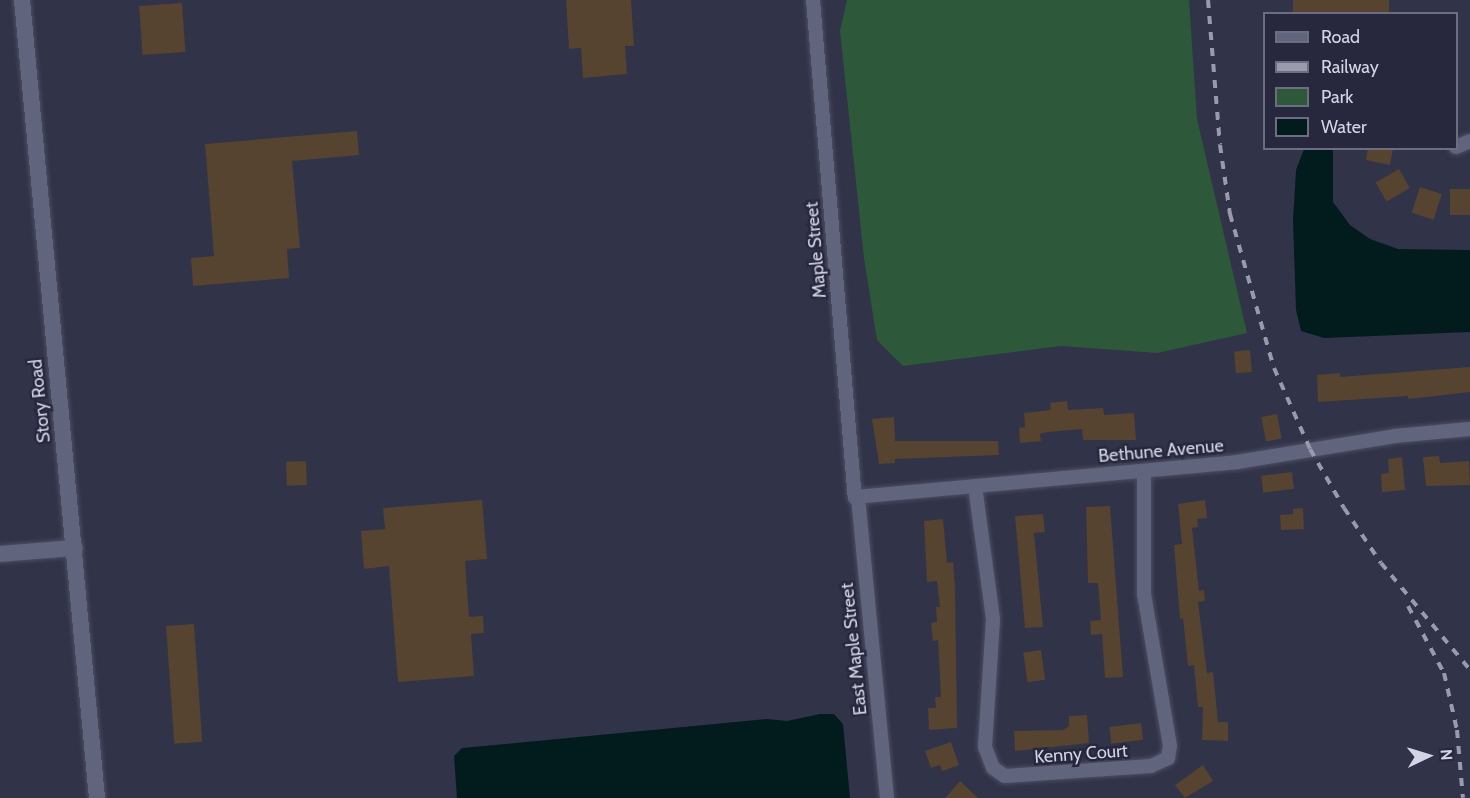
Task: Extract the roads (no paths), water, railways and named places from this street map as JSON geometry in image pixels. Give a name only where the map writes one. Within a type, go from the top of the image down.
[{"type":"street","name":"Story Road","points":[[22,0],[97,798]]},
{"type":"street","name":"Maple Street","points":[[813,0],[856,497]]},
{"type":"street","name":"Bethune Avenue","points":[[856,497],[1237,462],[1395,435],[1470,429]]},
{"type":"street","name":"Kenny Court","points":[[975,486],[993,619],[985,747],[993,768],[1005,776],[1151,766],[1168,758],[1170,746],[1144,594],[1144,471]]},
{"type":"street","name":"East Maple Street","points":[[856,497],[886,798]]},
{"type":"street","points":[[0,554],[75,548]]},
{"type":"water","points":[[1304,150],[1333,150],[1333,202],[1350,225],[1370,239],[1398,249],[1470,250],[1470,332],[1324,338],[1301,331],[1296,310],[1293,220],[1296,170]]},
{"type":"water","points":[[820,714],[834,714],[843,724],[850,798],[457,798],[454,756],[462,748],[767,719],[787,721]]},
{"type":"railway","points":[[1208,0],[1220,145],[1230,214],[1274,368],[1310,449],[1344,508],[1381,563],[1470,670]]},
{"type":"railway","points":[[1408,606],[1444,673],[1457,730],[1463,798]]}]
